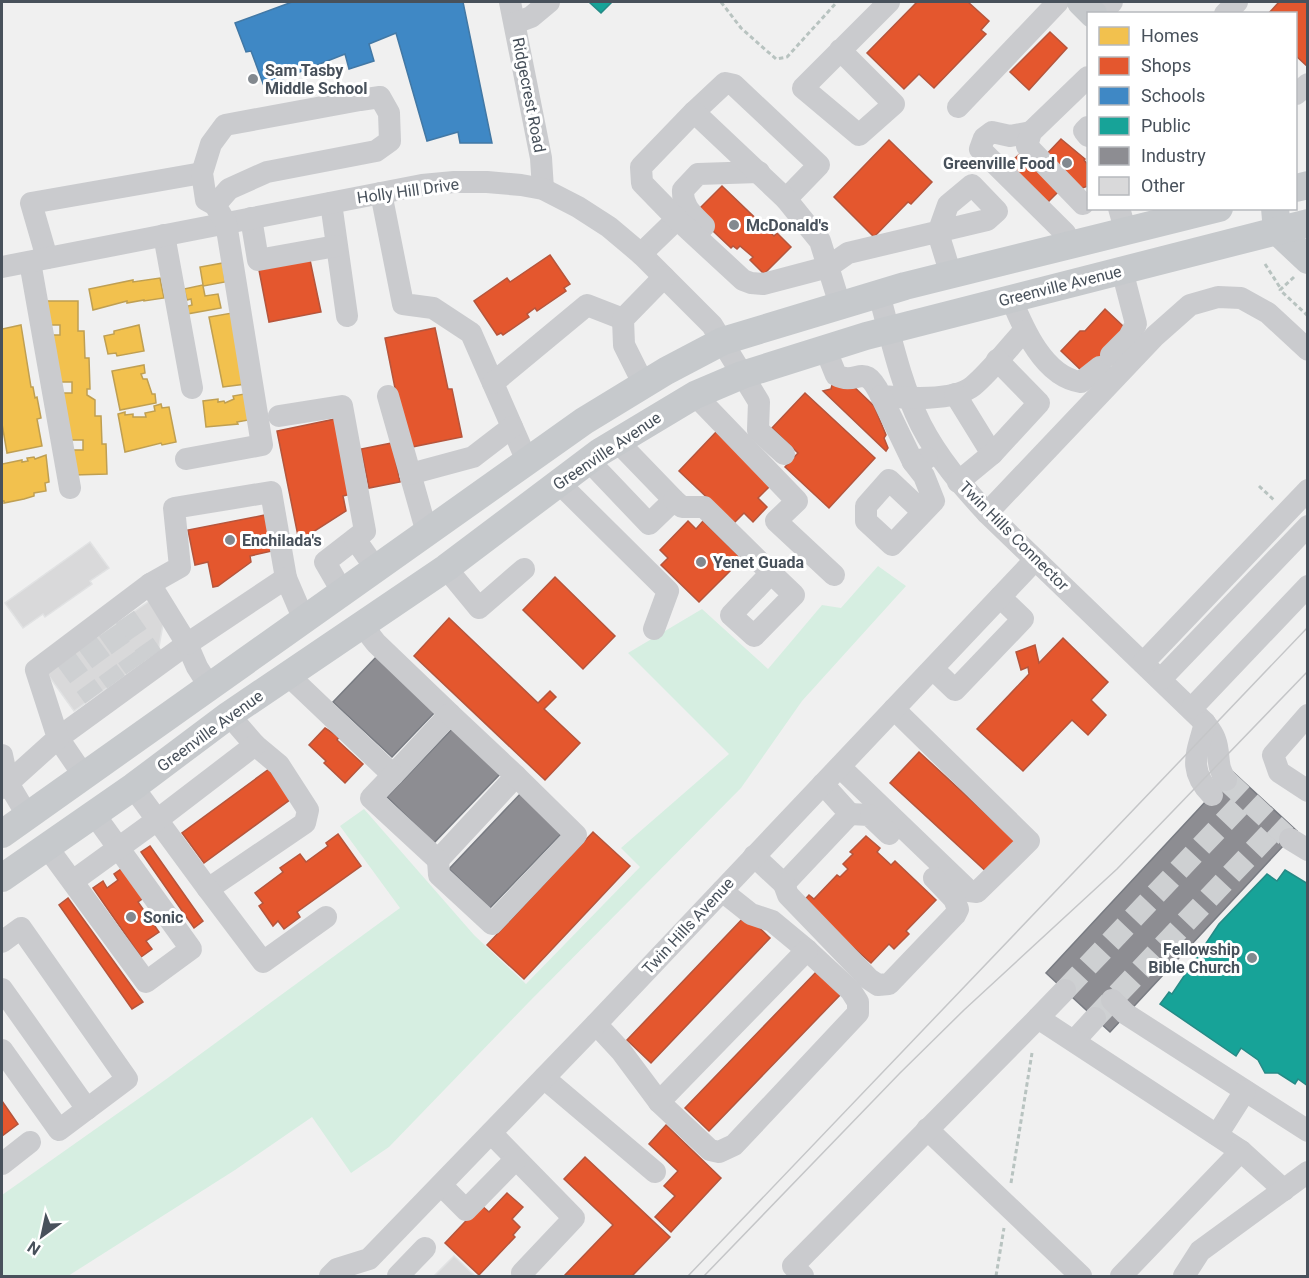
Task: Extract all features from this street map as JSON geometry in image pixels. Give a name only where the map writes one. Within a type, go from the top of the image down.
[{"type":"main road","points":[[2,834],[584,421],[723,341],[879,294],[1072,246],[1136,219],[1204,210]]},
{"type":"main road","points":[[1276,220],[1303,267]]},
{"type":"main road","name":"Greenville Avenue","points":[[2,878],[133,787],[229,715],[446,568],[617,441],[695,395],[742,375],[825,348],[1122,270],[1276,220],[1308,223]]},
{"type":"main road","points":[[427,533],[446,568]]},
{"type":"main road","points":[[209,686],[229,715]]},
{"type":"street","points":[[512,12],[531,17],[549,2]]},
{"type":"street","points":[[840,50],[889,2]]},
{"type":"street","points":[[958,107],[1058,2]]},
{"type":"street","name":"Ridgecrest Road","points":[[512,12],[541,158],[543,189]]},
{"type":"street","points":[[1054,222],[1086,204],[1027,146],[1031,132],[1087,79]]},
{"type":"street","points":[[786,200],[819,165],[734,85],[725,83],[641,167],[642,183],[743,280],[763,284],[828,267],[848,253],[938,233],[951,275]]},
{"type":"street","points":[[186,459],[262,445],[220,214],[229,189],[267,172],[376,151],[390,141],[390,113],[380,97],[225,125],[211,144],[202,172],[206,200],[220,214]]},
{"type":"street","points":[[694,112],[759,172],[820,241],[840,305]]},
{"type":"street","points":[[1031,132],[1010,136],[992,132],[984,138],[980,149],[1065,233],[1072,246]]},
{"type":"street","points":[[70,488],[31,203],[202,172]]},
{"type":"street","points":[[759,172],[699,174],[682,190],[682,199],[686,209],[763,284]]},
{"type":"street","name":"Holly Hill Drive","points":[[2,267],[164,236],[220,214],[251,218],[381,193],[454,182],[521,184],[543,189],[578,207],[609,227],[641,254],[712,325],[759,402],[758,430],[784,454]]},
{"type":"street","points":[[381,193],[403,304],[433,308],[471,333],[527,461]]},
{"type":"street","points":[[331,203],[347,316]]},
{"type":"street","points":[[251,218],[258,260],[336,246]]},
{"type":"street","points":[[641,254],[677,219]]},
{"type":"street","points":[[164,236],[192,388]]},
{"type":"street","points":[[1011,298],[1024,331],[1044,360],[1071,381],[1080,382],[1129,337],[1136,324],[1122,270]]},
{"type":"street","points":[[644,385],[624,345],[623,319],[664,277]]},
{"type":"street","name":"Twin Hills Connector","points":[[879,294],[910,398],[921,425],[958,482],[1035,560],[1198,715]]},
{"type":"street","points":[[987,513],[1155,336],[1190,305],[1218,297],[1241,298],[1268,313],[1308,350]]},
{"type":"street","points":[[493,383],[587,305],[623,319]]},
{"type":"street","points":[[881,396],[910,398],[955,394],[972,387],[1024,331]]},
{"type":"street","points":[[825,348],[836,375],[843,378],[864,375],[873,379],[913,462],[924,476],[934,501],[923,512]]},
{"type":"street","points":[[958,482],[992,453],[1039,403],[997,360]]},
{"type":"street","points":[[955,394],[992,453]]},
{"type":"street","points":[[695,395],[797,501],[776,521],[834,575]]},
{"type":"street","points":[[388,396],[427,533]]},
{"type":"street","points":[[279,416],[342,406],[364,531],[326,562],[343,593]]},
{"type":"street","points":[[410,474],[473,457],[512,427]]},
{"type":"street","points":[[617,441],[682,507],[704,507],[771,573]]},
{"type":"street","points":[[913,462],[939,455]]},
{"type":"street","points":[[589,461],[649,524],[674,500]]},
{"type":"street","points":[[559,483],[668,591],[654,629]]},
{"type":"street","points":[[1143,663],[1308,490]]},
{"type":"street","points":[[84,776],[58,738],[36,669],[63,655],[113,619],[150,584],[180,567],[174,508],[271,492],[286,578],[304,620]]},
{"type":"street","points":[[1161,679],[1308,526]]},
{"type":"street","points":[[355,539],[376,569]]},
{"type":"street","name":"Twin Hills Avenue","points":[[330,1276],[337,1269],[371,1268],[441,1185],[597,1024],[1035,560]]},
{"type":"street","points":[[446,568],[479,608],[524,569]]},
{"type":"street","points":[[5,785],[97,702],[147,667],[187,644],[286,578]]},
{"type":"street","points":[[150,584],[187,644],[197,667],[209,686]]},
{"type":"street","points":[[1219,787],[1197,775],[1195,762],[1198,715],[1308,586]]},
{"type":"street","points":[[933,669],[955,690],[1023,619],[1000,597]]},
{"type":"street","points":[[362,625],[376,643],[576,834],[492,924],[439,874],[438,860],[371,798],[450,714]]},
{"type":"street","points":[[289,675],[393,775]]},
{"type":"street","points":[[840,767],[969,891],[977,892],[1029,841],[894,709]]},
{"type":"street","points":[[208,889],[304,823],[308,810],[279,765],[255,745],[229,715]]},
{"type":"street","points":[[1308,716],[1273,755],[1279,772],[1308,791]]},
{"type":"street","points":[[73,880],[157,820],[255,745]]},
{"type":"street","points":[[2,754],[5,785],[27,815]]},
{"type":"street","points":[[438,860],[516,776]]},
{"type":"street","points":[[754,856],[784,884],[788,895],[869,979],[878,985],[889,984],[955,915],[958,909],[954,899],[869,815],[850,814],[823,784]]},
{"type":"street","points":[[133,787],[262,962],[326,917]]},
{"type":"street","points":[[47,847],[146,982],[191,950],[94,814]]},
{"type":"street","points":[[784,884],[850,814]]},
{"type":"street","points":[[597,1024],[621,1051],[659,1102],[710,1150],[718,1152],[734,1145],[858,1013],[858,1002],[851,991],[807,950],[772,921],[750,914],[722,891]]},
{"type":"street","points":[[2,942],[21,928],[127,1079],[58,1130],[2,1050]]},
{"type":"street","points":[[659,1102],[807,950]]},
{"type":"street","points":[[2,989],[87,1109]]},
{"type":"street","points":[[803,1276],[793,1266],[1065,990]]},
{"type":"street","points":[[1112,1000],[1126,1014],[1308,1131]]},
{"type":"street","points":[[1038,1018],[1241,1151],[1284,1190]]},
{"type":"street","points":[[1074,1041],[1095,1018]]},
{"type":"street","points":[[544,1078],[655,1172]]},
{"type":"street","points":[[1217,1135],[1245,1091]]},
{"type":"street","points":[[927,1129],[1081,1276]]},
{"type":"street","points":[[491,1133],[574,1218],[522,1273]]},
{"type":"street","points":[[2,1164],[30,1142]]},
{"type":"street","points":[[1121,1276],[1241,1151]]},
{"type":"street","points":[[441,1185],[466,1210],[516,1159]]},
{"type":"street","points":[[1184,1276],[1200,1251],[1308,1172]]},
{"type":"street","points":[[398,1276],[425,1248]]},
{"type":"path","points":[[721,2],[741,28],[776,59],[782,59],[793,51],[837,2]]},
{"type":"path","points":[[1265,264],[1281,289],[1308,316]]},
{"type":"path","points":[[1281,289],[1303,267]]},
{"type":"path","points":[[1259,486],[1277,503]]},
{"type":"path","points":[[996,1276],[1038,1018]]},
{"type":"green space","points":[[878,566],[906,586],[802,701],[741,788],[389,1147],[351,1173],[312,1117],[235,1170],[68,1276],[2,1276],[2,1195],[165,1080],[400,908],[340,826],[364,809],[474,935],[526,984],[640,867],[621,848],[729,754],[628,653],[702,609],[768,669],[822,605],[841,608]]},
{"type":"building: Homes","points":[[223,263],[225,282],[203,286],[205,296],[218,294],[221,308],[187,314],[188,306],[192,305],[191,299],[187,300],[184,289],[203,285],[200,267]]},
{"type":"building: Homes","points":[[160,278],[164,298],[127,303],[127,301],[93,310],[89,289],[133,280],[133,282]]},
{"type":"building: Homes","points":[[45,301],[78,301],[78,331],[84,331],[85,358],[89,358],[90,389],[87,389],[87,395],[95,400],[95,416],[101,416],[102,444],[106,444],[107,474],[74,475],[73,450],[83,450],[83,440],[68,440],[63,393],[72,393],[72,382],[57,382],[51,335],[60,335],[60,325],[45,325]]},
{"type":"building: Homes","points":[[232,313],[246,384],[223,387],[209,317]]},
{"type":"building: Homes","points":[[21,325],[31,387],[33,387],[35,398],[37,397],[41,418],[37,419],[42,446],[7,453],[2,424],[2,329]]},
{"type":"building: Homes","points":[[139,325],[144,351],[117,356],[116,353],[108,354],[104,336]]},
{"type":"building: Homes","points":[[144,365],[145,373],[141,374],[143,379],[147,379],[152,394],[155,394],[156,403],[120,410],[112,371]]},
{"type":"building: Homes","points":[[250,393],[254,419],[237,422],[238,424],[206,427],[203,401],[218,399],[218,402],[224,401],[225,403],[234,399],[233,396]]},
{"type":"building: Homes","points":[[161,404],[162,408],[169,407],[176,442],[162,445],[161,443],[125,452],[118,414],[125,412],[125,415],[133,414],[133,417],[146,417],[145,413],[155,411],[154,406]]},
{"type":"building: Homes","points":[[46,455],[49,482],[45,483],[46,491],[4,503],[2,501],[2,464],[28,461],[27,458],[34,457],[35,459]]},
{"type":"building: Shops","points":[[917,2],[968,2],[989,21],[981,30],[986,34],[934,88],[919,74],[904,89],[867,53]]},
{"type":"building: Shops","points":[[1279,2],[1308,2],[1308,67],[1297,57],[1297,12],[1270,12]]},
{"type":"building: Shops","points":[[1050,32],[1067,48],[1029,90],[1010,72]]},
{"type":"building: Shops","name":"Greenville Food","points":[[1061,139],[1085,159],[1087,186],[1077,190],[1043,158]]},
{"type":"building: Shops","points":[[889,140],[932,182],[911,204],[908,202],[874,237],[834,197]]},
{"type":"building: Shops","points":[[1023,151],[1061,189],[1044,206],[1005,167]]},
{"type":"building: Shops","name":"McDonald's","points":[[722,186],[774,236],[777,233],[791,247],[764,274],[750,260],[753,257],[740,246],[737,249],[733,246],[731,248],[697,216],[697,211]]},
{"type":"building: Shops","points":[[550,255],[570,284],[564,288],[566,291],[537,311],[535,308],[527,314],[529,317],[503,335],[501,333],[497,335],[474,301],[507,278],[510,282]]},
{"type":"building: Shops","points":[[310,260],[321,312],[269,322],[259,270]]},
{"type":"building: Shops","points":[[1105,309],[1125,328],[1104,371],[1083,372],[1061,351],[1080,331],[1085,331]]},
{"type":"building: Shops","points":[[435,328],[448,389],[452,389],[462,437],[407,448],[385,338]]},
{"type":"building: Shops","points":[[848,381],[874,406],[886,435],[884,438],[888,448],[886,451],[823,391],[831,389],[832,385]]},
{"type":"building: Shops","points":[[805,393],[875,458],[829,508],[785,467],[798,453],[772,428]]},
{"type":"building: Shops","points":[[340,418],[355,493],[343,496],[346,511],[299,541],[277,431]]},
{"type":"building: Shops","points":[[716,432],[771,485],[758,498],[767,507],[753,522],[744,513],[734,523],[679,471]]},
{"type":"building: Shops","points":[[392,443],[400,482],[369,488],[361,449]]},
{"type":"building: Shops","name":"Enchilada's","points":[[265,515],[272,551],[250,556],[251,562],[218,586],[213,587],[208,562],[195,565],[188,530]]},
{"type":"building: Shops","name":"Yenet Guada","points":[[688,521],[696,529],[703,521],[742,559],[699,602],[661,565],[668,558],[660,550]]},
{"type":"building: Shops","points":[[555,577],[615,636],[583,669],[523,610]]},
{"type":"building: Shops","points":[[449,618],[538,703],[550,691],[556,697],[544,709],[580,743],[545,780],[414,656]]},
{"type":"building: Shops","points":[[1063,638],[1108,682],[1091,700],[1106,715],[1088,735],[1072,720],[1023,771],[977,729],[1029,674],[1028,667],[1021,670],[1016,652],[1035,645],[1039,663]]},
{"type":"building: Shops","points":[[325,728],[339,737],[337,740],[363,764],[345,783],[309,745]]},
{"type":"building: Shops","points":[[919,752],[1020,845],[991,876],[890,783]]},
{"type":"building: Shops","points":[[269,769],[291,799],[204,863],[182,833]]},
{"type":"building: Shops","points":[[593,832],[630,866],[524,979],[487,945]]},
{"type":"building: Shops","points":[[338,834],[361,866],[297,912],[300,917],[284,929],[278,921],[273,926],[259,906],[263,903],[255,893],[283,872],[280,868],[300,854],[306,862],[328,846],[326,843]]},
{"type":"building: Shops","points":[[866,836],[880,848],[877,852],[891,865],[895,861],[936,900],[906,931],[909,934],[894,949],[889,944],[871,963],[800,905],[809,895],[814,899],[837,875],[840,877],[848,869],[843,864],[853,854],[850,852]]},
{"type":"building: Shops","points":[[150,846],[203,921],[194,928],[141,852]]},
{"type":"building: Shops","name":"Sonic","points":[[124,867],[145,897],[138,902],[159,932],[146,941],[152,949],[141,957],[93,888],[103,881],[107,888],[118,880],[114,874]]},
{"type":"building: Shops","points":[[68,898],[143,1002],[132,1009],[59,905]]},
{"type":"building: Shops","points":[[746,915],[770,938],[651,1063],[627,1040]]},
{"type":"building: Shops","points":[[818,970],[842,993],[709,1131],[685,1108]]},
{"type":"building: Shops","points":[[2,1101],[18,1124],[2,1136]]},
{"type":"building: Shops","points":[[666,1125],[721,1178],[671,1232],[655,1217],[675,1196],[664,1186],[678,1171],[649,1144]]},
{"type":"building: Shops","points":[[585,1157],[670,1237],[632,1276],[564,1276],[613,1225],[564,1179]]},
{"type":"building: Shops","points":[[507,1193],[523,1207],[512,1219],[520,1227],[513,1235],[515,1237],[479,1275],[445,1243],[481,1205],[489,1212]]},
{"type":"building: Schools","points":[[292,2],[463,2],[492,143],[460,143],[458,132],[427,141],[396,33],[369,44],[374,61],[349,69],[345,54],[264,86],[251,51],[246,52],[235,23]]},
{"type":"building: Public","points":[[589,2],[612,2],[601,13]]},
{"type":"building: Public","name":"Fellowship Bible Church","points":[[1285,870],[1308,884],[1308,1086],[1298,1079],[1295,1084],[1278,1073],[1265,1073],[1258,1060],[1241,1048],[1236,1056],[1160,1004],[1169,992],[1172,994],[1219,924],[1267,874],[1277,881]]},
{"type":"building: Industry","points":[[378,655],[436,711],[392,757],[333,702]]},
{"type":"building: Industry","points":[[454,727],[502,772],[434,843],[387,797]]},
{"type":"building: Industry","points":[[1233,772],[1297,831],[1110,1032],[1046,973]]},
{"type":"building: Industry","points":[[522,792],[564,831],[490,908],[449,869]]},
{"type":"building: Other","points":[[90,542],[109,568],[90,581],[92,584],[45,617],[43,614],[23,628],[5,603]]},
{"type":"building: Other","points":[[151,600],[164,619],[158,652],[74,711],[46,672]]},
{"type":"building: Other","points":[[454,1256],[475,1276],[434,1276]]},
{"type":"tunnel","points":[[125,617],[152,656]]},
{"type":"tunnel","points":[[108,630],[135,668]]},
{"type":"tunnel","points":[[88,644],[116,682]]},
{"type":"tunnel","points":[[66,659],[94,697]]},
{"type":"tunnel","points":[[1226,780],[1286,836]]},
{"type":"tunnel","points":[[1065,990],[1246,799]]},
{"type":"tunnel","points":[[1095,1018],[1276,827]]},
{"type":"tram line","points":[[688,1276],[1308,627]]},
{"type":"tram line","points":[[704,1276],[900,1073],[964,1010],[1117,869],[1308,671]]},
{"type":"place","name":"Sam Tasby Middle School","points":[[253,79]]},
{"type":"place","name":"Greenville Food","points":[[1067,163]]},
{"type":"place","name":"McDonald's","points":[[734,225]]},
{"type":"place","name":"Enchilada's","points":[[230,540]]},
{"type":"place","name":"Yenet Guada","points":[[701,562]]},
{"type":"place","name":"Sonic","points":[[131,917]]},
{"type":"place","name":"Fellowship Bible Church","points":[[1252,958]]}]
